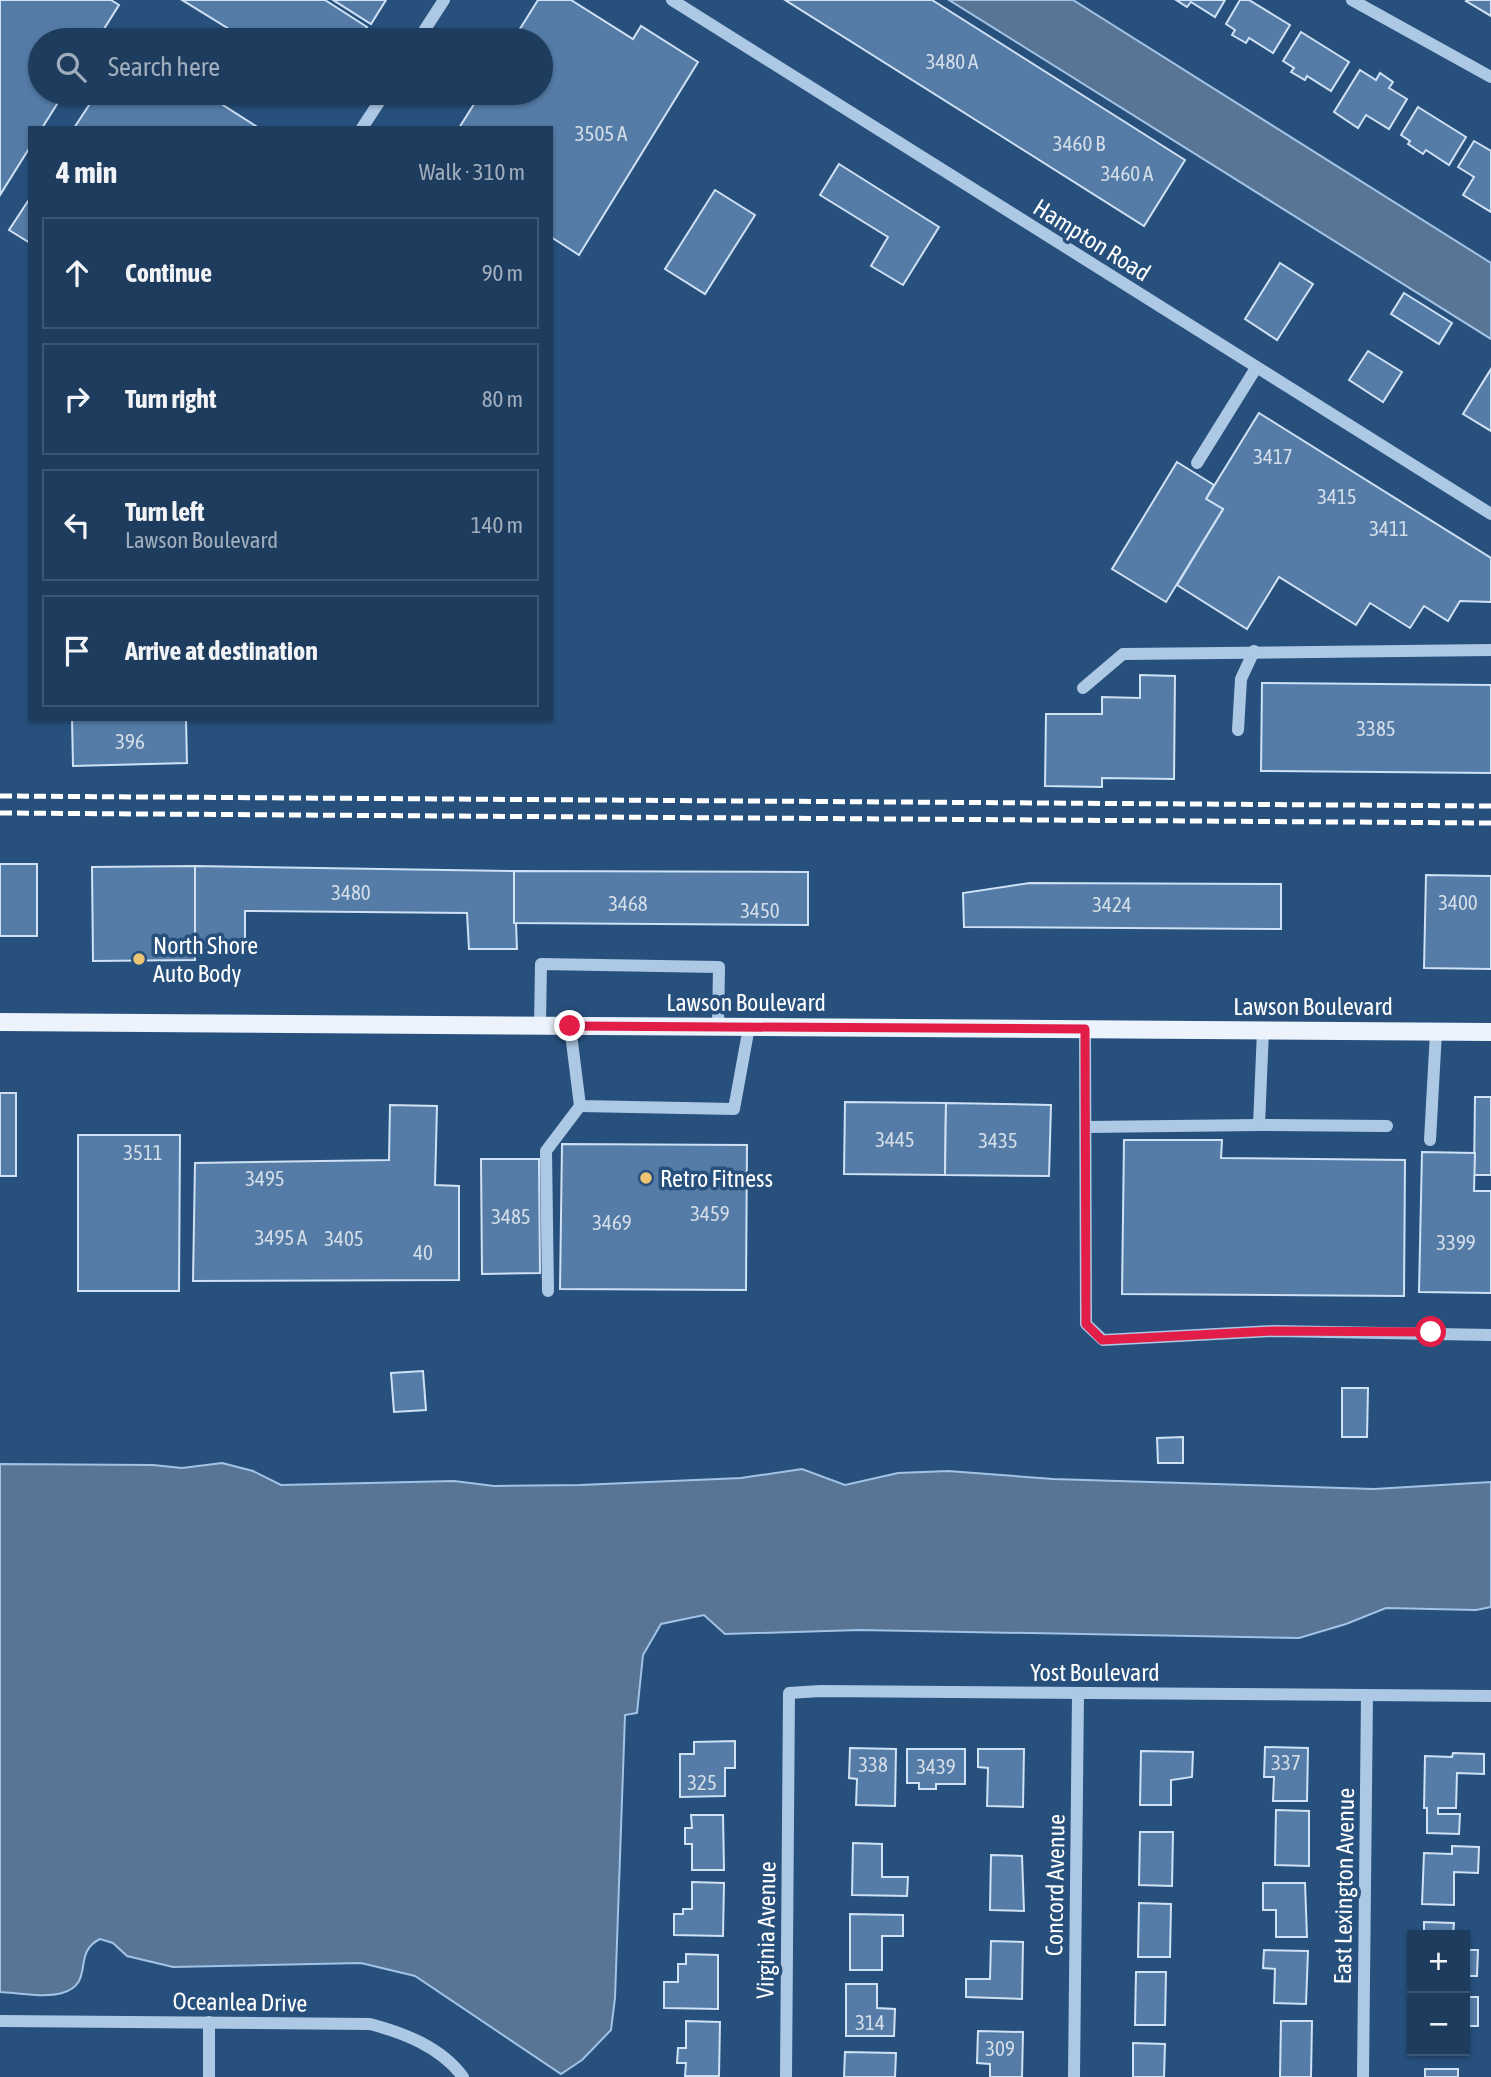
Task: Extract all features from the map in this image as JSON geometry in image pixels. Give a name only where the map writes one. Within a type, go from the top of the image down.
[{"type":"main road","name":"Lawson Boulevard","points":[[0,1022],[1491,1032]]},
{"type":"street","points":[[426,28],[444,0]]},
{"type":"street","name":"Hampton Road","points":[[672,0],[1491,514]]},
{"type":"street","points":[[1352,0],[1491,77]]},
{"type":"street","points":[[363,126],[377,105]]},
{"type":"street","points":[[1197,463],[1256,368]]},
{"type":"street","points":[[1083,688],[1123,654],[1491,650]]},
{"type":"street","points":[[1238,730],[1241,679],[1254,652]]},
{"type":"street","points":[[540,1025],[541,964],[719,967],[718,1027]]},
{"type":"street","points":[[548,1291],[546,1151],[580,1106],[570,1026]]},
{"type":"street","points":[[580,1106],[734,1110],[749,1027]]},
{"type":"street","points":[[1085,1029],[1086,1324],[1102,1340],[1274,1331],[1491,1335]]},
{"type":"street","points":[[1259,1125],[1263,1030]]},
{"type":"street","points":[[1430,1139],[1436,1032]]},
{"type":"street","points":[[1086,1127],[1387,1126]]},
{"type":"street","name":"Yost Boulevard","points":[[789,1784],[789,1693],[820,1691],[1491,1696]]},
{"type":"street","name":"Concord Avenue","points":[[1074,2077],[1078,1693]]},
{"type":"street","name":"East Lexington Avenue","points":[[1363,2077],[1367,1695]]},
{"type":"street","name":"Virginia Avenue","points":[[786,2077],[789,1784]]},
{"type":"street","name":"Oceanlea Drive","points":[[0,2021],[370,2024],[397,2031],[427,2045],[463,2077]]},
{"type":"street","points":[[209,2022],[209,2077]]},
{"type":"water","points":[[949,0],[1073,0],[1491,263],[1491,339]]},
{"type":"water","points":[[222,1463],[253,1471],[281,1485],[454,1481],[494,1486],[580,1485],[741,1478],[802,1469],[845,1485],[898,1473],[948,1471],[1053,1479],[1374,1489],[1491,1482],[1491,1607],[1476,1610],[1386,1608],[1299,1638],[860,1630],[725,1634],[704,1615],[661,1624],[643,1655],[637,1713],[625,1715],[615,1998],[611,2030],[582,2060],[561,2074],[415,1976],[361,1963],[173,1967],[127,1956],[113,1943],[100,1939],[91,1945],[87,1952],[81,1975],[72,1988],[48,1995],[0,1992],[0,1464],[153,1465],[182,1468]]},
{"type":"building","points":[[0,0],[111,0],[119,5],[105,28],[28,28],[28,105],[56,105],[43,126],[28,126],[28,150],[0,195]]},
{"type":"building","points":[[182,0],[325,0],[367,27],[366,28],[228,28]]},
{"type":"building","points":[[333,0],[386,0],[371,24]]},
{"type":"building","points":[[538,0],[571,0],[633,39],[641,26],[698,62],[579,255],[553,238],[553,126],[460,126],[473,105],[553,105],[553,28],[520,28]]},
{"type":"building","points":[[785,0],[932,0],[1185,160],[1144,226]]},
{"type":"building","points":[[1176,0],[1225,0],[1215,17],[1191,2],[1187,7]]},
{"type":"building","points":[[1240,0],[1249,0],[1290,25],[1273,53],[1249,38],[1246,43],[1232,35],[1235,30],[1226,24]]},
{"type":"building","points":[[1467,0],[1491,0],[1491,16],[1466,1]]},
{"type":"building","points":[[1301,32],[1349,62],[1331,91],[1307,76],[1305,80],[1291,72],[1294,68],[1283,61]]},
{"type":"building","points":[[1360,70],[1376,80],[1380,73],[1393,82],[1389,88],[1407,99],[1389,129],[1366,115],[1358,128],[1334,112]]},
{"type":"building","points":[[89,105],[223,105],[256,126],[75,126]]},
{"type":"building","points":[[1418,107],[1466,137],[1449,165],[1426,150],[1423,154],[1408,144],[1410,141],[1401,135]]},
{"type":"building","points":[[1474,141],[1491,151],[1491,212],[1463,195],[1474,177],[1458,167]]},
{"type":"building","points":[[839,164],[939,227],[903,285],[871,266],[888,237],[820,195]]},
{"type":"building","points":[[715,190],[755,215],[705,294],[665,269]]},
{"type":"building","points":[[28,201],[28,242],[9,230]]},
{"type":"building","points":[[1280,263],[1313,284],[1277,340],[1245,319]]},
{"type":"building","points":[[1404,293],[1452,323],[1439,344],[1391,314]]},
{"type":"building","points":[[1368,351],[1402,372],[1383,402],[1349,380]]},
{"type":"building","points":[[1491,369],[1491,431],[1463,414]]},
{"type":"building","points":[[1259,413],[1491,558],[1491,602],[1460,601],[1448,621],[1424,606],[1410,628],[1370,603],[1356,625],[1279,577],[1247,629],[1177,585],[1223,509],[1206,499]]},
{"type":"building","points":[[1177,462],[1214,485],[1206,499],[1223,509],[1166,602],[1112,569]]},
{"type":"building","points":[[1140,675],[1175,676],[1174,779],[1102,778],[1102,787],[1045,786],[1046,714],[1102,714],[1102,697],[1140,698]]},
{"type":"building","points":[[1262,683],[1491,685],[1491,773],[1261,771]]},
{"type":"building","points":[[72,721],[186,721],[187,763],[73,766]]},
{"type":"building","points":[[0,864],[37,864],[37,936],[0,936]]},
{"type":"building","points":[[195,866],[195,960],[93,961],[92,867]]},
{"type":"building","points":[[195,866],[514,871],[517,949],[469,949],[467,913],[245,911],[245,951],[195,951]]},
{"type":"building","points":[[514,871],[808,872],[808,925],[514,923]]},
{"type":"building","points":[[1426,875],[1491,876],[1491,969],[1424,968]]},
{"type":"building","points":[[1030,883],[1281,884],[1281,929],[964,927],[963,893]]},
{"type":"building","points":[[0,1093],[16,1093],[16,1176],[0,1176]]},
{"type":"building","points":[[1475,1097],[1491,1097],[1491,1175],[1474,1175]]},
{"type":"building","points":[[845,1102],[946,1103],[945,1175],[844,1174]]},
{"type":"building","points":[[946,1103],[1051,1105],[1049,1176],[945,1175]]},
{"type":"building","points":[[390,1105],[437,1106],[435,1185],[459,1186],[459,1280],[193,1281],[195,1163],[389,1160]]},
{"type":"building","points":[[78,1135],[180,1135],[179,1291],[78,1291]]},
{"type":"building","points":[[1124,1140],[1222,1140],[1221,1158],[1405,1160],[1404,1296],[1122,1294]]},
{"type":"building","points":[[562,1144],[747,1145],[746,1290],[560,1289]]},
{"type":"building","points":[[1422,1152],[1475,1153],[1474,1191],[1491,1191],[1491,1293],[1419,1292]]},
{"type":"building","points":[[481,1159],[539,1159],[540,1273],[482,1274]]},
{"type":"building","points":[[423,1371],[426,1410],[394,1412],[391,1373]]},
{"type":"building","points":[[1342,1388],[1368,1388],[1367,1437],[1342,1437]]},
{"type":"building","points":[[1183,1437],[1183,1463],[1158,1463],[1157,1438]]},
{"type":"building","points":[[735,1741],[735,1768],[725,1768],[725,1796],[680,1797],[680,1754],[694,1754],[694,1742]]},
{"type":"building","points":[[1265,1747],[1308,1748],[1307,1801],[1273,1801],[1274,1777],[1264,1777]]},
{"type":"building","points":[[850,1748],[896,1749],[895,1806],[856,1805],[857,1779],[849,1778]]},
{"type":"building","points":[[907,1749],[965,1749],[965,1784],[936,1784],[936,1789],[919,1789],[919,1783],[907,1783]]},
{"type":"building","points":[[978,1749],[1024,1749],[1023,1807],[987,1806],[988,1768],[978,1767]]},
{"type":"building","points":[[1141,1751],[1193,1752],[1192,1777],[1171,1780],[1171,1805],[1140,1805]]},
{"type":"building","points":[[1453,1753],[1484,1754],[1484,1774],[1457,1773],[1456,1808],[1438,1808],[1438,1814],[1460,1814],[1459,1834],[1427,1833],[1427,1808],[1424,1808],[1425,1756],[1452,1757]]},
{"type":"building","points":[[1276,1810],[1309,1811],[1309,1866],[1275,1865]]},
{"type":"building","points":[[691,1815],[723,1815],[724,1870],[692,1870],[692,1844],[685,1844],[685,1828],[692,1828]]},
{"type":"building","points":[[1140,1832],[1173,1832],[1172,1886],[1139,1885]]},
{"type":"building","points":[[853,1843],[882,1844],[882,1877],[908,1877],[907,1896],[852,1895]]},
{"type":"building","points":[[1452,1846],[1479,1847],[1478,1873],[1454,1872],[1454,1905],[1422,1904],[1424,1853],[1452,1854]]},
{"type":"building","points":[[991,1855],[1022,1856],[1024,1911],[990,1910]]},
{"type":"building","points":[[692,1882],[724,1883],[723,1936],[674,1935],[674,1914],[683,1914],[683,1909],[692,1909]]},
{"type":"building","points":[[1263,1883],[1305,1883],[1307,1937],[1276,1937],[1276,1910],[1263,1910]]},
{"type":"building","points":[[1139,1903],[1171,1904],[1170,1957],[1138,1957]]},
{"type":"building","points":[[850,1914],[903,1915],[903,1936],[882,1936],[882,1970],[850,1970]]},
{"type":"building","points":[[1424,1922],[1454,1923],[1453,1930],[1424,1930]]},
{"type":"building","points":[[991,1941],[1023,1942],[1022,1999],[966,1997],[966,1979],[990,1979]]},
{"type":"building","points":[[1264,1950],[1308,1951],[1306,2004],[1274,2003],[1275,1969],[1263,1968]]},
{"type":"building","points":[[1470,1950],[1478,1950],[1477,1976],[1470,1976]]},
{"type":"building","points":[[686,1954],[718,1955],[718,2009],[664,2008],[664,1982],[678,1982],[678,1964],[686,1964]]},
{"type":"building","points":[[1136,1972],[1166,1972],[1165,2025],[1135,2025]]},
{"type":"building","points":[[846,1984],[877,1984],[877,2008],[895,2009],[894,2036],[846,2036]]},
{"type":"building","points":[[1470,1997],[1478,1997],[1478,2026],[1470,2026]]},
{"type":"building","points":[[686,2021],[720,2022],[719,2076],[685,2076],[686,2063],[677,2063],[678,2048],[686,2048]]},
{"type":"building","points":[[1281,2021],[1312,2021],[1311,2077],[1280,2077]]},
{"type":"building","points":[[978,2031],[1023,2032],[1022,2077],[990,2077],[990,2064],[977,2063]]},
{"type":"building","points":[[1133,2043],[1165,2044],[1164,2077],[1133,2077]]},
{"type":"building","points":[[845,2052],[896,2053],[895,2077],[844,2077]]},
{"type":"building","points":[[1425,2069],[1458,2069],[1458,2077],[1425,2077]]},
{"type":"railway","points":[[0,796],[1491,806]]},
{"type":"railway","points":[[0,813],[1491,823]]},
{"type":"place","name":"North Shore Auto Body","points":[[139,959]]},
{"type":"place","name":"Retro Fitness","points":[[646,1178]]},
{"type":"route","points":[[570,1026],[1085,1029],[1086,1324],[1102,1340],[1274,1331],[1431,1332]]}]
